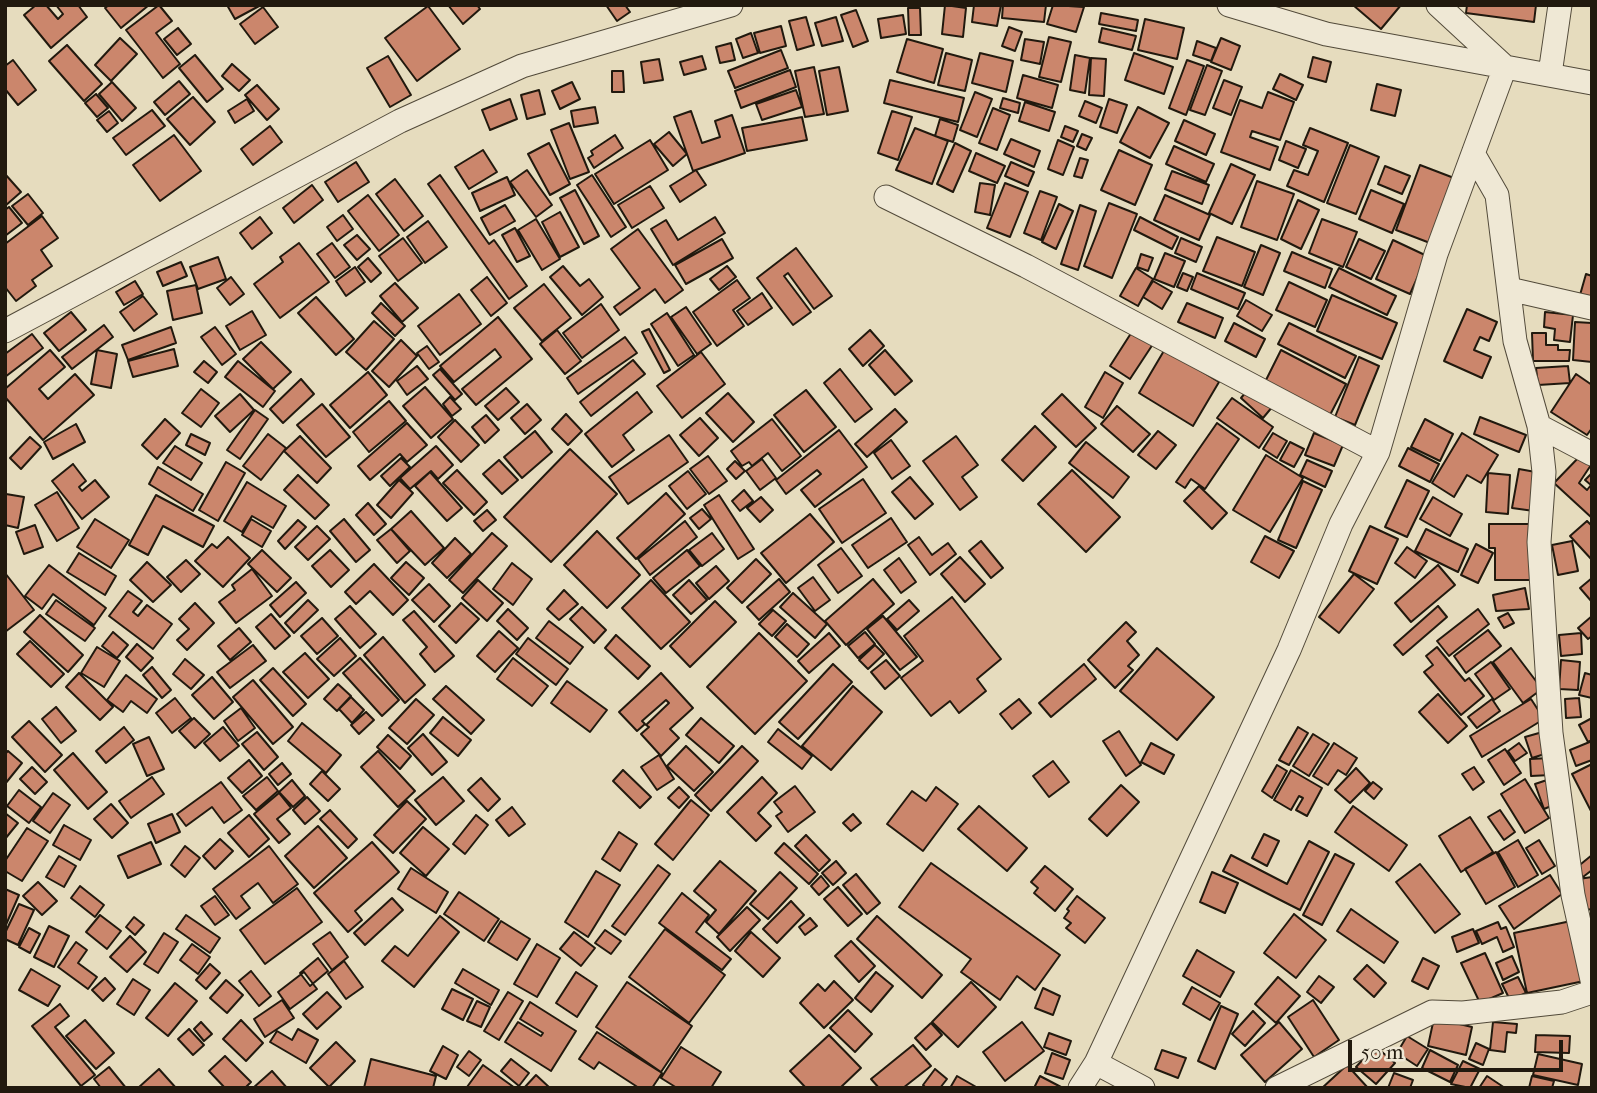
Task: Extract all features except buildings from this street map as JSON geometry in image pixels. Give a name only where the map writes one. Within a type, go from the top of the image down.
[{"type":"street","points":[[5,331],[424,110],[522,66],[731,5]]},
{"type":"street","points":[[1229,5],[1326,34],[1592,83]]},
{"type":"street","points":[[1550,74],[1560,5]]},
{"type":"street","points":[[1444,7],[1505,66]]},
{"type":"street","points":[[1080,1088],[1096,1063],[1289,650],[1341,524],[1378,452],[1436,254],[1505,66]]},
{"type":"street","points":[[1474,155],[1497,195],[1515,341],[1539,426],[1544,472],[1539,542],[1551,733],[1573,895],[1592,981]]},
{"type":"street","points":[[886,197],[1026,266],[1378,452]]},
{"type":"street","points":[[1509,289],[1592,308]]},
{"type":"street","points":[[1539,426],[1592,454]]},
{"type":"street","points":[[1277,1088],[1432,1012],[1463,1013],[1562,1002],[1592,992]]},
{"type":"street","points":[[1096,1063],[1143,1088]]}]
